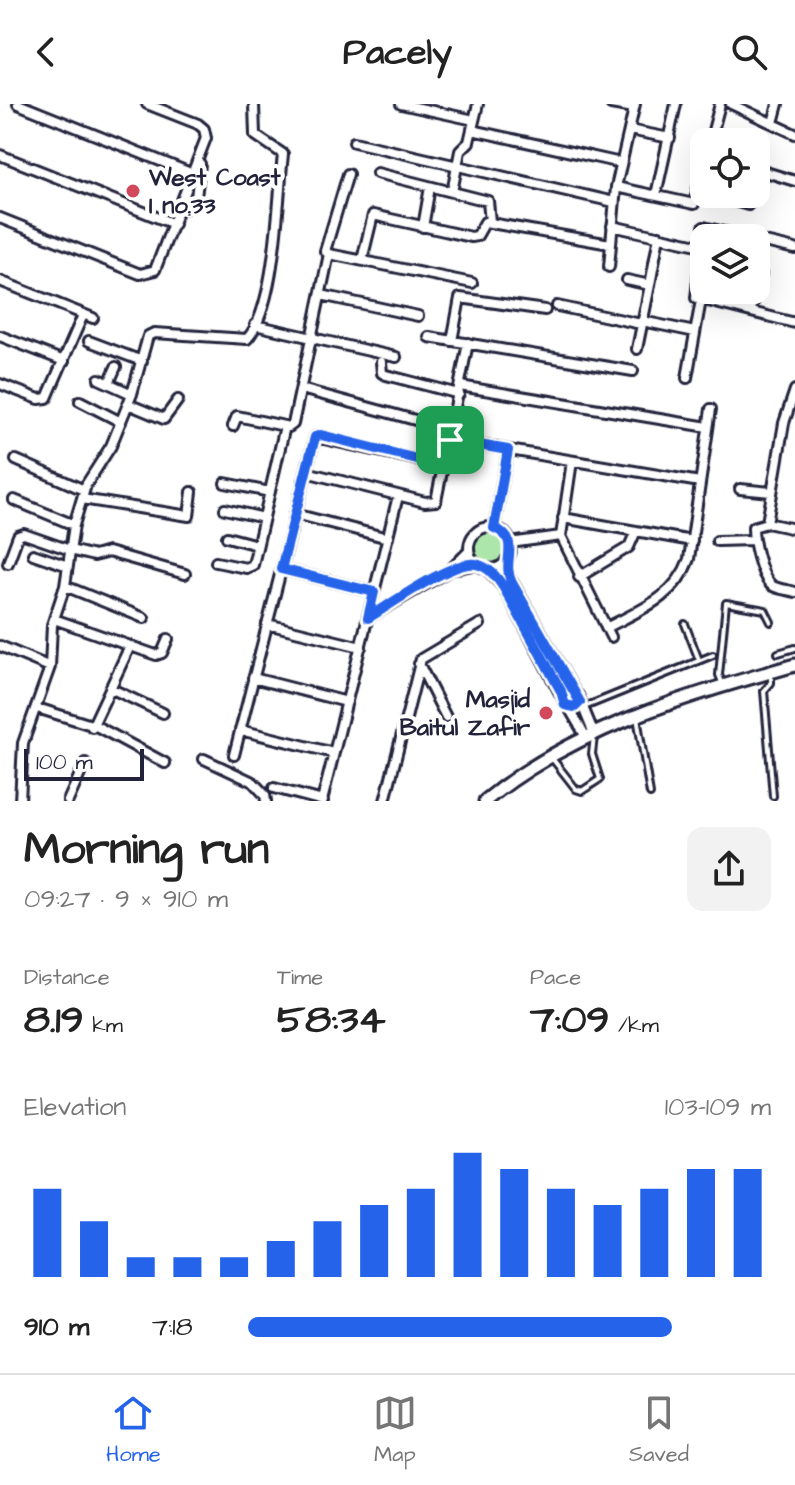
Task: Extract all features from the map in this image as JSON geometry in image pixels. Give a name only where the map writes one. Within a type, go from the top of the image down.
[{"type":"main road","points":[[485,801],[550,756],[589,734],[723,686],[795,665]]},
{"type":"street","points":[[18,104],[193,174]]},
{"type":"street","points":[[0,218],[140,274],[155,270],[206,138],[204,129],[198,124],[147,104]]},
{"type":"street","points":[[20,801],[21,751],[50,667],[54,619],[65,586],[74,525],[83,494],[121,422],[150,333],[247,339],[255,325],[271,271],[283,154],[255,135],[254,104]]},
{"type":"street","points":[[401,104],[621,163]]},
{"type":"street","points":[[452,192],[461,149],[468,144],[478,104]]},
{"type":"street","points":[[609,267],[616,187],[635,106],[611,104]]},
{"type":"street","points":[[656,195],[676,104]]},
{"type":"street","points":[[714,128],[720,104]]},
{"type":"street","points":[[733,104],[795,134]]},
{"type":"street","points":[[773,123],[778,104]]},
{"type":"street","points":[[629,130],[670,138]]},
{"type":"street","points":[[354,142],[614,202]]},
{"type":"street","points":[[0,155],[174,224]]},
{"type":"street","points":[[180,209],[195,206],[200,155]]},
{"type":"street","points":[[770,174],[793,181],[795,170]]},
{"type":"street","points":[[377,173],[488,201],[490,222]]},
{"type":"street","points":[[348,174],[325,251],[472,283]]},
{"type":"street","points":[[423,227],[430,187]]},
{"type":"street","points":[[616,187],[690,204]]},
{"type":"street","points":[[362,260],[371,217],[473,238],[482,222],[490,222],[610,244]]},
{"type":"street","points":[[612,226],[690,243]]},
{"type":"street","points":[[637,349],[659,236]]},
{"type":"street","points":[[770,243],[795,249]]},
{"type":"street","points":[[233,426],[237,416],[285,426],[293,424],[329,254]]},
{"type":"street","points":[[627,280],[650,285]]},
{"type":"street","points":[[0,281],[93,318]]},
{"type":"street","points":[[321,295],[418,316]]},
{"type":"street","points":[[452,341],[460,298],[545,310]]},
{"type":"street","points":[[687,378],[700,304]]},
{"type":"street","points":[[725,304],[795,323]]},
{"type":"street","points":[[751,310],[753,304]]},
{"type":"street","points":[[557,306],[695,332]]},
{"type":"street","points":[[0,384],[39,399],[48,396],[83,315]]},
{"type":"street","points":[[255,325],[396,357]]},
{"type":"street","points":[[0,336],[64,361]]},
{"type":"street","points":[[429,337],[633,371]]},
{"type":"street","points":[[89,341],[142,361]]},
{"type":"street","points":[[306,472],[398,496],[425,502],[436,501],[468,343]]},
{"type":"street","points":[[381,362],[382,373],[386,375],[460,390],[708,427]]},
{"type":"street","points":[[109,383],[116,367]]},
{"type":"street","points":[[99,379],[132,394]]},
{"type":"street","points":[[301,389],[452,430]]},
{"type":"street","points":[[767,523],[784,423],[793,404],[795,390]]},
{"type":"street","points":[[128,404],[164,419],[178,400]]},
{"type":"street","points":[[80,401],[121,422]]},
{"type":"street","points":[[572,461],[561,536],[609,633],[657,602],[683,575],[692,541],[711,409]]},
{"type":"street","points":[[216,562],[250,568],[285,426]]},
{"type":"street","points":[[234,755],[314,440],[318,435],[445,466]]},
{"type":"street","points":[[450,440],[700,482]]},
{"type":"street","points":[[494,528],[508,450]]},
{"type":"street","points":[[16,460],[83,494],[189,516],[192,492]]},
{"type":"street","points":[[225,483],[270,492]]},
{"type":"street","points":[[740,489],[771,492]]},
{"type":"street","points":[[274,788],[323,801],[398,496]]},
{"type":"street","points":[[14,500],[74,525]]},
{"type":"street","points":[[225,509],[264,518]]},
{"type":"street","points":[[295,514],[388,538]]},
{"type":"street","points":[[563,518],[692,541]]},
{"type":"street","points":[[795,529],[767,523],[754,525],[753,540],[770,584],[795,592]]},
{"type":"street","points":[[368,618],[450,570],[469,551],[475,533],[494,528],[505,535],[510,543],[506,560],[508,585],[589,734]]},
{"type":"street","points":[[579,577],[626,550],[636,531]]},
{"type":"street","points":[[8,563],[22,533],[70,550],[94,556],[108,552],[185,574]]},
{"type":"street","points":[[510,543],[561,536]]},
{"type":"street","points":[[227,537],[257,545]]},
{"type":"street","points":[[717,541],[753,540]]},
{"type":"street","points":[[469,551],[477,564],[508,585]]},
{"type":"street","points":[[33,554],[68,566]]},
{"type":"street","points":[[487,569],[498,567],[506,560]]},
{"type":"street","points":[[450,570],[477,564]]},
{"type":"street","points":[[281,569],[374,592]]},
{"type":"street","points":[[65,586],[144,618]]},
{"type":"street","points":[[54,619],[158,655],[168,639]]},
{"type":"street","points":[[267,624],[361,647]]},
{"type":"street","points":[[385,801],[418,664],[427,653],[480,624]]},
{"type":"street","points":[[0,646],[50,667]]},
{"type":"street","points":[[92,727],[130,646]]},
{"type":"street","points":[[418,664],[446,717]]},
{"type":"street","points":[[253,678],[347,702]]},
{"type":"street","points":[[112,689],[163,713]]},
{"type":"street","points":[[37,708],[117,735],[165,763]]},
{"type":"street","points":[[240,730],[334,753]]},
{"type":"street","points":[[204,759],[256,784],[266,801]]},
{"type":"street","points":[[68,801],[85,763]]},
{"type":"lane","points":[[723,686],[719,675],[725,604],[730,602],[765,610],[771,622]]},
{"type":"lane","points":[[685,624],[699,660]]},
{"type":"lane","points":[[778,653],[795,648]]},
{"type":"lane","points":[[576,707],[713,655]]},
{"type":"lane","points":[[771,672],[771,683],[764,691],[773,796]]},
{"type":"lane","points":[[637,716],[650,794]]},
{"type":"lane","points":[[550,756],[576,789],[582,791],[596,785],[600,779],[589,734]]},
{"type":"green space","points":[[493,527],[506,537],[506,553],[495,563],[479,561],[472,546],[478,530]]},
{"type":"place","name":"West Coast I no.33","points":[[133,191]]},
{"type":"place","name":"Masjid Baitul Zafir","points":[[546,713]]},
{"type":"route","points":[[450,440],[445,466],[321,435],[315,437],[281,569],[374,592],[368,618],[450,570],[477,564],[496,576],[504,588],[512,583],[570,688],[580,698],[575,707],[565,705],[561,691],[504,588],[508,585],[512,583],[505,566],[510,543],[505,535],[494,528],[508,450],[450,440]]}]
